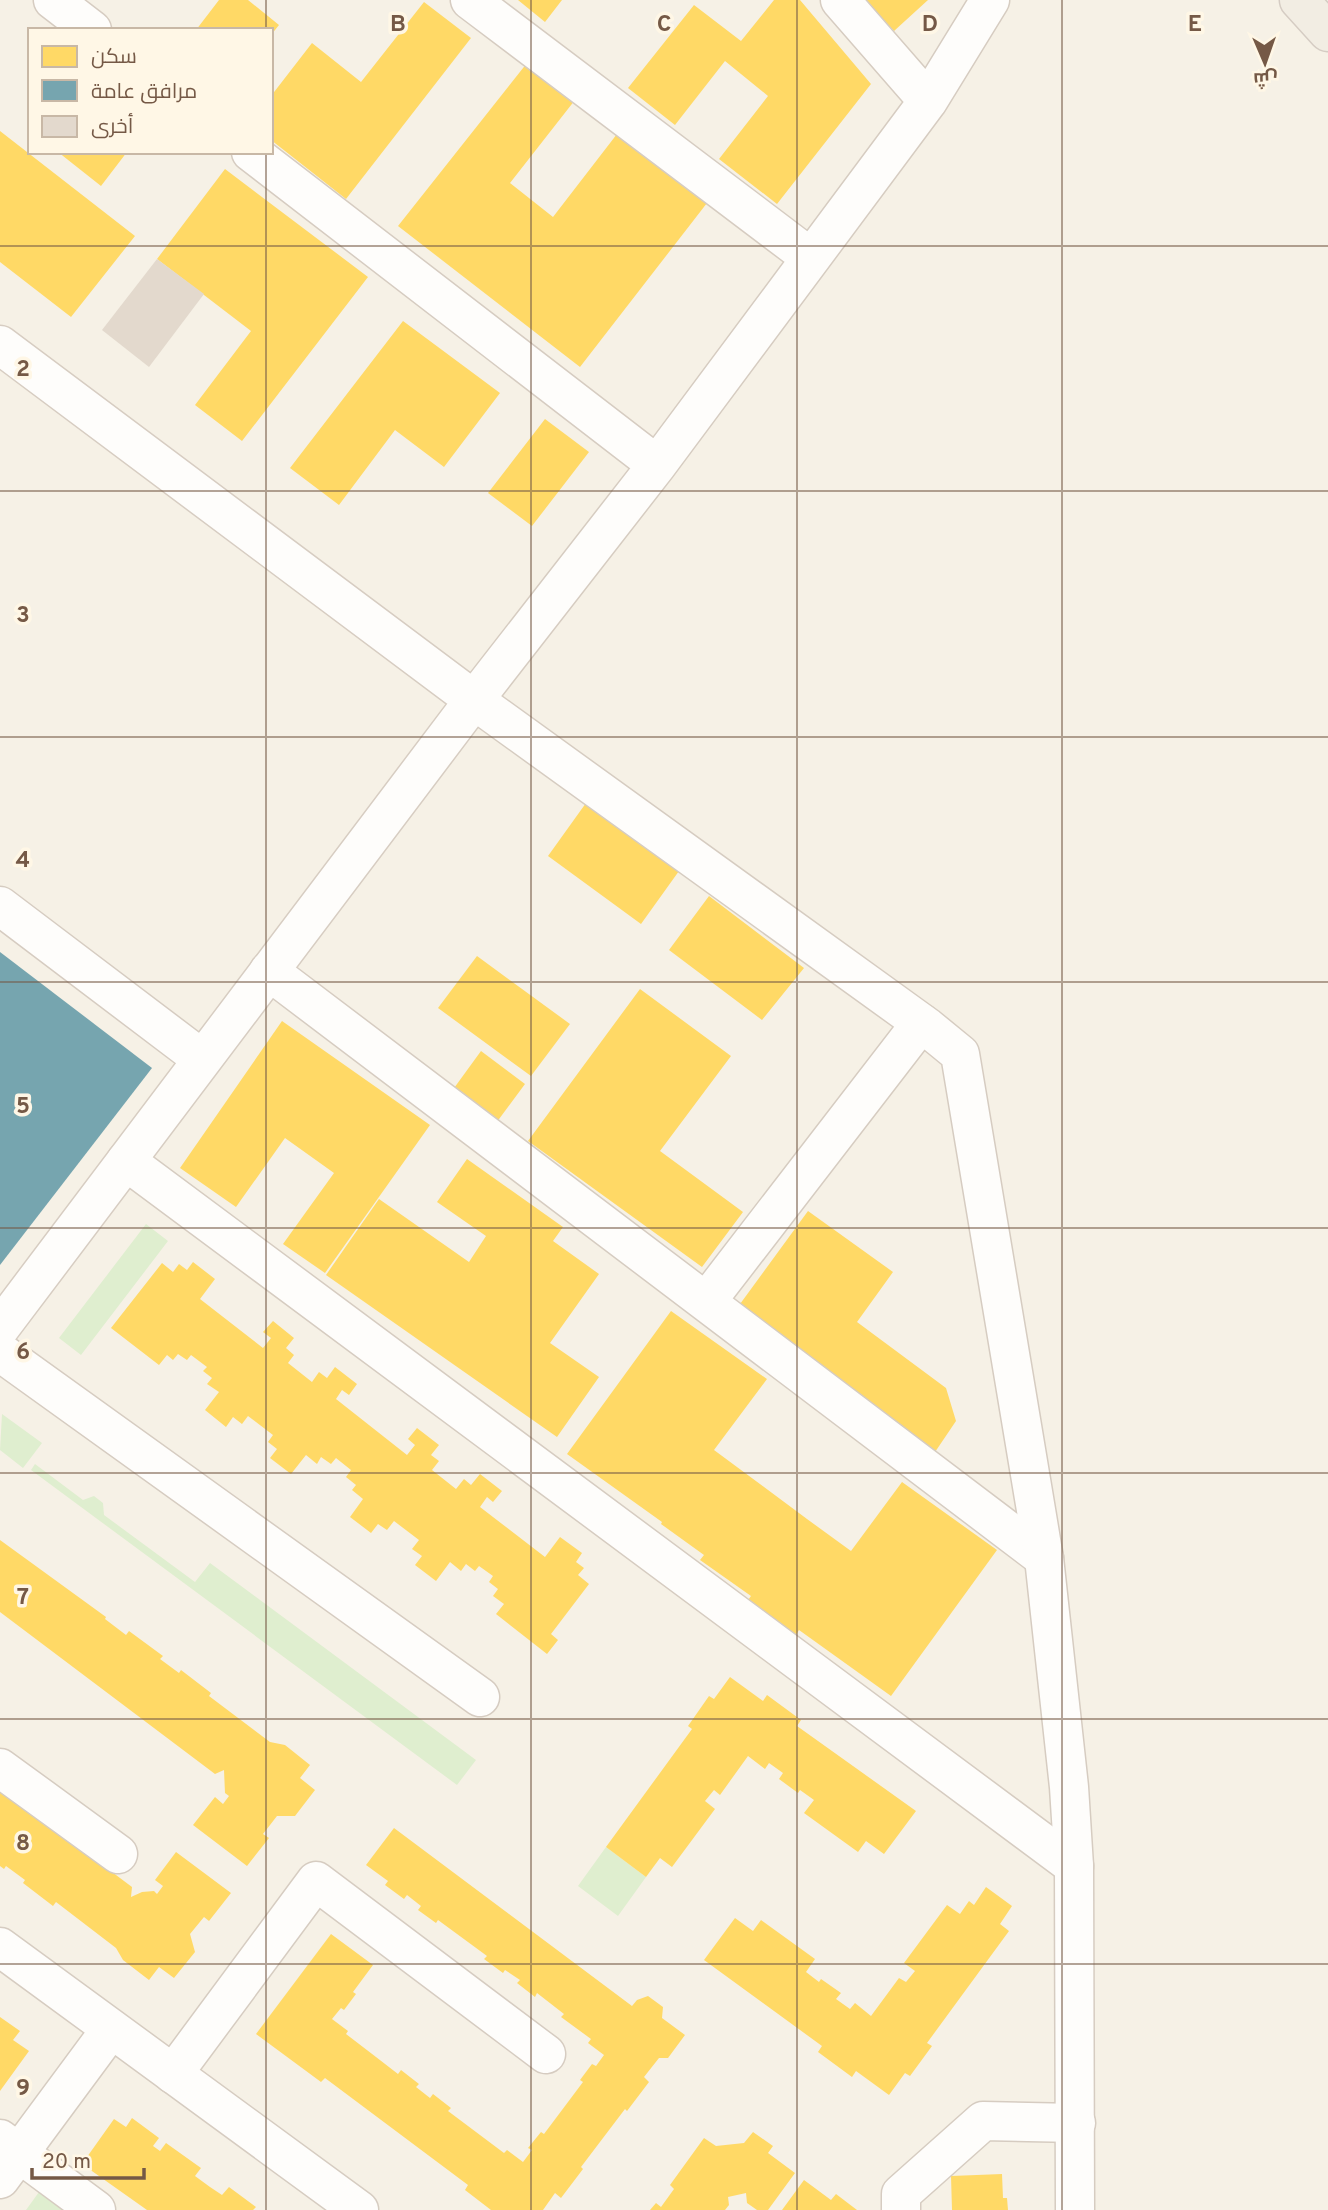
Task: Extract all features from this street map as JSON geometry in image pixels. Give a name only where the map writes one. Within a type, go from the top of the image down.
[{"type":"main road","points":[[1299,0],[1328,32]]},
{"type":"street","points":[[53,0],[89,28]]},
{"type":"street","points":[[470,0],[811,258]]},
{"type":"street","points":[[840,0],[928,101]]},
{"type":"street","points":[[0,1328],[474,700],[657,465],[928,101],[990,0]]},
{"type":"street","points":[[254,154],[657,465]]},
{"type":"street","points":[[0,345],[474,700],[960,1054],[1044,1558],[1069,1787],[1074,1866],[1075,2210]]},
{"type":"street","points":[[0,906],[202,1059]]},
{"type":"street","points":[[269,971],[1044,1558]]},
{"type":"street","points":[[706,1302],[921,1023]]},
{"type":"street","points":[[125,1161],[1074,1866]]},
{"type":"street","points":[[0,1352],[480,1697]]},
{"type":"street","points":[[0,1768],[118,1854]]},
{"type":"street","points":[[173,2074],[316,1881],[547,2054]]},
{"type":"street","points":[[0,1947],[359,2210]]},
{"type":"street","points":[[96,2210],[6,2157],[111,2029]]},
{"type":"street","points":[[901,2210],[901,2194],[983,2121],[1076,2123]]},
{"type":"green space","points":[[146,1224],[168,1241],[81,1355],[59,1338]]},
{"type":"green space","points":[[2,1414],[42,1443],[23,1468],[0,1450]]},
{"type":"green space","points":[[35,1464],[83,1500],[94,1496],[103,1503],[104,1515],[195,1582],[210,1563],[476,1760],[457,1785],[31,1470]]},
{"type":"green space","points":[[606,1847],[646,1877],[618,1916],[578,1886]]},
{"type":"green space","points":[[39,2192],[64,2210],[26,2210]]},
{"type":"building: سكن","points":[[219,0],[248,0],[279,25],[273,32],[273,28],[198,28]]},
{"type":"building: سكن","points":[[518,0],[562,0],[545,22]]},
{"type":"building: سكن","points":[[774,0],[800,0],[871,84],[777,204],[719,159],[768,96],[725,61],[675,125],[628,88],[694,5],[741,41]]},
{"type":"building: سكن","points":[[864,0],[928,0],[894,31]]},
{"type":"building: سكن","points":[[424,2],[471,38],[346,199],[273,142],[273,93],[312,43],[361,82]]},
{"type":"building: سكن","points":[[527,63],[575,100],[510,183],[553,217],[617,134],[707,203],[580,367],[398,226]]},
{"type":"building: سكن","points":[[0,131],[135,236],[71,317],[0,262]]},
{"type":"building: سكن","points":[[61,154],[125,154],[101,186]]},
{"type":"building: سكن","points":[[225,169],[368,277],[242,441],[195,405],[251,331],[157,259]]},
{"type":"building: سكن","points":[[403,321],[500,393],[444,467],[395,430],[339,505],[290,468]]},
{"type":"building: سكن","points":[[545,419],[589,452],[532,526],[488,493]]},
{"type":"building: سكن","points":[[586,803],[679,871],[641,924],[548,856]]},
{"type":"building: سكن","points":[[709,896],[804,968],[762,1020],[669,950]]},
{"type":"building: سكن","points":[[477,956],[570,1024],[531,1076],[438,1008]]},
{"type":"building: سكن","points":[[640,989],[731,1056],[660,1151],[743,1212],[702,1267],[528,1141]]},
{"type":"building: سكن","points":[[282,1021],[430,1125],[325,1273],[283,1244],[334,1173],[285,1138],[236,1207],[180,1168]]},
{"type":"building: سكن","points":[[481,1051],[525,1084],[485,1138],[441,1106]]},
{"type":"building: سكن","points":[[467,1159],[563,1227],[553,1241],[599,1274],[550,1343],[599,1377],[557,1437],[326,1275],[379,1199],[469,1262],[486,1236],[437,1202]]},
{"type":"building: سكن","points":[[808,1211],[893,1272],[857,1322],[946,1388],[956,1421],[931,1458],[732,1315]]},
{"type":"building: سكن","points":[[193,1262],[215,1279],[200,1299],[263,1348],[271,1338],[263,1332],[273,1321],[294,1338],[286,1348],[294,1355],[288,1363],[312,1382],[319,1372],[327,1378],[335,1367],[357,1384],[349,1395],[342,1390],[336,1399],[407,1455],[415,1445],[408,1439],[417,1428],[439,1445],[431,1455],[439,1461],[432,1470],[456,1489],[464,1479],[471,1485],[480,1474],[502,1491],[493,1502],[487,1497],[480,1507],[545,1557],[560,1537],[582,1553],[576,1562],[584,1568],[578,1575],[589,1584],[551,1634],[558,1640],[547,1654],[496,1614],[504,1604],[493,1596],[498,1589],[489,1582],[493,1576],[479,1566],[475,1571],[466,1564],[461,1571],[450,1562],[436,1581],[415,1565],[422,1556],[412,1549],[419,1540],[394,1521],[387,1530],[378,1524],[371,1533],[350,1517],[363,1499],[352,1490],[356,1485],[346,1477],[351,1470],[336,1458],[331,1464],[321,1457],[317,1464],[306,1455],[291,1474],[270,1458],[277,1449],[268,1442],[273,1435],[248,1416],[242,1424],[233,1417],[226,1427],[205,1410],[219,1392],[207,1384],[212,1378],[203,1371],[207,1367],[191,1355],[187,1360],[178,1354],[173,1360],[167,1355],[159,1365],[111,1328],[162,1263],[173,1272],[179,1264],[187,1270]]},
{"type":"building: سكن","points":[[671,1311],[767,1379],[714,1450],[807,1519],[851,1551],[902,1482],[997,1550],[891,1696],[799,1630],[794,1638],[746,1603],[751,1596],[700,1560],[704,1555],[567,1454]]},
{"type":"building: سكن","points":[[0,1540],[106,1617],[105,1619],[126,1635],[129,1631],[163,1656],[160,1659],[179,1673],[181,1670],[211,1693],[209,1696],[270,1742],[285,1745],[310,1765],[300,1778],[315,1790],[295,1816],[277,1816],[263,1834],[269,1838],[247,1866],[193,1825],[215,1797],[223,1804],[229,1796],[225,1793],[224,1770],[215,1774],[0,1612]]},
{"type":"building: سكن","points":[[730,1677],[763,1701],[767,1695],[801,1720],[797,1726],[916,1811],[884,1854],[866,1841],[858,1852],[804,1813],[814,1800],[800,1790],[798,1793],[779,1779],[783,1773],[769,1763],[765,1769],[748,1756],[720,1795],[714,1790],[705,1801],[715,1809],[672,1867],[660,1858],[646,1877],[606,1847],[692,1729],[688,1726],[709,1696],[714,1699]]},
{"type":"building: سكن","points":[[0,1788],[132,1887],[131,1897],[142,1892],[154,1891],[157,1894],[163,1886],[155,1880],[176,1852],[231,1893],[209,1921],[204,1917],[190,1934],[195,1952],[174,1978],[159,1967],[149,1980],[123,1960],[116,1948],[56,1902],[53,1906],[23,1883],[25,1880],[6,1866],[4,1869],[0,1866]]},
{"type":"building: سكن","points":[[394,1828],[632,2006],[637,2000],[648,1996],[663,2007],[662,2018],[685,2035],[668,2058],[659,2058],[644,2077],[649,2082],[581,2167],[583,2169],[561,2198],[555,2193],[543,2210],[491,2210],[465,2190],[468,2185],[325,2078],[321,2082],[256,2034],[331,1934],[373,1965],[353,1992],[356,1994],[344,2010],[341,2008],[332,2019],[348,2031],[346,2034],[398,2074],[401,2070],[419,2084],[416,2087],[430,2098],[433,2094],[451,2108],[448,2111],[504,2153],[507,2150],[523,2162],[532,2150],[528,2148],[541,2132],[544,2134],[583,2082],[580,2080],[592,2064],[596,2066],[604,2055],[588,2043],[591,2039],[561,2017],[564,2014],[537,1993],[535,1997],[517,1983],[520,1980],[505,1970],[503,1973],[484,1959],[487,1956],[438,1920],[436,1923],[418,1910],[421,1906],[407,1895],[404,1899],[385,1885],[388,1881],[366,1865]]},
{"type":"building: سكن","points":[[986,1887],[1012,1906],[1000,1924],[1009,1931],[927,2043],[932,2046],[910,2076],[905,2073],[889,2095],[856,2071],[852,2077],[818,2052],[822,2046],[704,1960],[735,1918],[753,1931],[761,1920],[815,1959],[806,1972],[841,1993],[836,1999],[850,2009],[855,2003],[871,2016],[899,1978],[906,1982],[915,1971],[904,1963],[947,1905],[960,1914],[969,1901],[974,1905]]},
{"type":"building: سكن","points":[[0,2017],[20,2031],[13,2040],[29,2051],[0,2091]]},
{"type":"building: سكن","points":[[132,2118],[159,2138],[153,2146],[160,2151],[166,2143],[201,2168],[195,2176],[210,2187],[222,2195],[229,2187],[256,2207],[253,2210],[147,2210],[82,2164],[114,2119],[126,2127]]},
{"type":"building: سكن","points":[[753,2132],[773,2146],[768,2153],[795,2173],[768,2210],[757,2210],[747,2203],[746,2193],[728,2197],[729,2205],[725,2210],[650,2210],[656,2203],[661,2207],[674,2189],[670,2185],[704,2138],[716,2146],[744,2143]]},
{"type":"building: سكن","points":[[1002,2174],[1003,2198],[1007,2198],[1008,2210],[952,2210],[951,2176]]},
{"type":"building: سكن","points":[[804,2180],[831,2200],[836,2194],[857,2210],[782,2210]]},
{"type":"building: مرافق عامة","points":[[0,952],[152,1068],[0,1265]]},
{"type":"building: أخرى","points":[[157,259],[204,294],[149,367],[102,330]]}]
